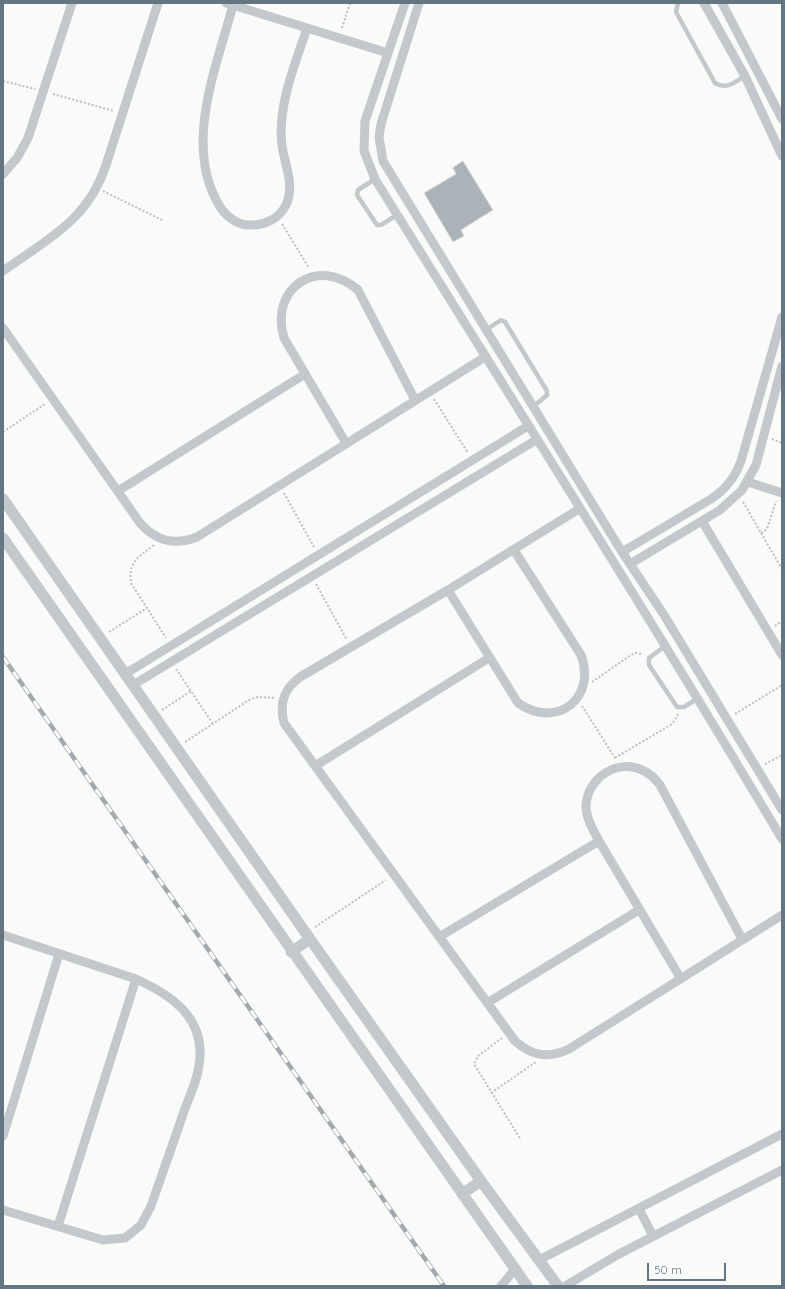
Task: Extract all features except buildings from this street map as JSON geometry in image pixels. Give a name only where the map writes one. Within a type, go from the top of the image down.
[{"type":"street","points":[[3,174],[24,148],[44,92],[72,3]]},
{"type":"street","points":[[3,271],[68,224],[82,210],[97,188],[123,114],[158,3]]},
{"type":"street","points":[[405,3],[367,114],[363,136],[364,151],[375,178],[536,440],[666,646],[782,839]]},
{"type":"street","points":[[419,3],[384,112],[380,131],[380,150],[383,161],[622,552],[664,615],[728,719],[782,810]]},
{"type":"street","points":[[704,3],[745,76],[780,144],[782,156]]},
{"type":"street","points":[[722,3],[782,119]]},
{"type":"street","points":[[307,28],[283,111],[282,146],[290,193],[286,206],[278,216],[264,224],[249,226],[234,221],[222,211],[215,198],[205,164],[203,128],[205,110],[230,4],[388,53]]},
{"type":"street","points":[[388,199],[400,190]]},
{"type":"street","points":[[346,443],[284,338],[280,326],[284,300],[292,289],[302,281],[314,276],[326,275],[338,277],[349,282],[358,290],[415,400]]},
{"type":"street","points":[[622,552],[711,499],[726,487],[738,470],[782,317]]},
{"type":"street","points":[[3,328],[146,530],[161,540],[179,542],[197,537],[485,357]]},
{"type":"street","points":[[630,564],[702,521],[728,504],[739,494],[748,482],[756,465],[781,371]]},
{"type":"street","points":[[118,491],[305,374]]},
{"type":"street","points":[[504,387],[516,380]]},
{"type":"street","points":[[125,674],[528,426]]},
{"type":"street","points":[[133,685],[536,440]]},
{"type":"street","points":[[746,443],[762,447]]},
{"type":"street","points":[[491,449],[498,462]]},
{"type":"street","points":[[748,482],[780,492]]},
{"type":"street","points":[[3,500],[308,936],[481,1181],[558,1286]]},
{"type":"street","points":[[579,509],[514,550],[351,646],[292,683],[285,692],[282,702],[281,713],[284,723],[509,1033],[524,1049],[535,1054],[546,1056],[558,1054],[569,1049],[782,915]]},
{"type":"street","points":[[702,521],[782,655]]},
{"type":"street","points":[[659,530],[666,542]]},
{"type":"street","points":[[3,538],[291,952],[526,1286]]},
{"type":"street","points":[[448,590],[518,703],[527,709],[548,714],[559,712],[569,706],[577,698],[583,688],[586,677],[585,666],[581,655],[514,550]]},
{"type":"street","points":[[651,623],[664,615]]},
{"type":"street","points":[[160,652],[170,663]]},
{"type":"street","points":[[315,766],[489,658]]},
{"type":"street","points":[[680,979],[599,840],[588,818],[586,807],[588,796],[592,785],[600,776],[610,770],[621,767],[632,767],[643,770],[653,776],[660,785],[742,939]]},
{"type":"street","points":[[439,937],[599,840]]},
{"type":"street","points":[[487,1003],[639,910]]},
{"type":"street","points":[[3,935],[136,979],[155,988],[179,1004],[194,1023],[200,1046],[198,1070],[150,1206],[141,1225],[125,1238],[103,1240],[3,1210]]},
{"type":"street","points":[[291,952],[308,936]]},
{"type":"street","points":[[3,1136],[59,954]]},
{"type":"street","points":[[58,1226],[136,979]]},
{"type":"street","points":[[539,1260],[782,1134]]},
{"type":"street","points":[[565,1286],[618,1254],[782,1170]]},
{"type":"street","points":[[462,1194],[481,1181]]},
{"type":"street","points":[[639,1209],[653,1236]]},
{"type":"street","points":[[501,1286],[515,1269]]},
{"type":"lane","points":[[678,3],[676,12],[715,83],[719,86],[727,86],[745,76]]},
{"type":"lane","points":[[375,178],[358,190],[357,195],[377,225],[381,225],[397,215]]},
{"type":"lane","points":[[485,330],[501,320],[506,322],[548,391],[545,397],[533,407]]},
{"type":"lane","points":[[666,646],[649,658],[649,665],[674,704],[680,708],[698,698]]},
{"type":"path","points":[[338,38],[350,3]]},
{"type":"path","points":[[3,80],[123,114]]},
{"type":"path","points":[[97,188],[162,220]]},
{"type":"path","points":[[278,216],[314,276]]},
{"type":"path","points":[[430,391],[473,461]]},
{"type":"path","points":[[3,432],[52,398]]},
{"type":"path","points":[[279,485],[318,555]]},
{"type":"path","points":[[761,533],[767,530],[780,492]]},
{"type":"path","points":[[739,494],[782,569]]},
{"type":"path","points":[[161,540],[138,557],[132,564],[129,574],[131,583],[171,646]]},
{"type":"path","points":[[311,576],[351,646]]},
{"type":"path","points":[[100,638],[147,608]]},
{"type":"path","points":[[583,688],[631,655],[641,653],[649,658]]},
{"type":"path","points":[[170,663],[213,724]]},
{"type":"path","points":[[728,719],[782,685]]},
{"type":"path","points":[[154,715],[191,691]]},
{"type":"path","points":[[177,748],[249,700],[258,696],[276,698],[282,702]]},
{"type":"path","points":[[577,698],[621,767]]},
{"type":"path","points":[[615,758],[672,724],[678,717],[680,708]]},
{"type":"path","points":[[758,769],[782,755]]},
{"type":"path","points":[[308,936],[394,875]]},
{"type":"path","points":[[509,1033],[475,1060],[475,1069],[521,1140]]},
{"type":"path","points":[[491,1093],[546,1056]]},
{"type":"railway","points":[[3,657],[444,1286]]}]
